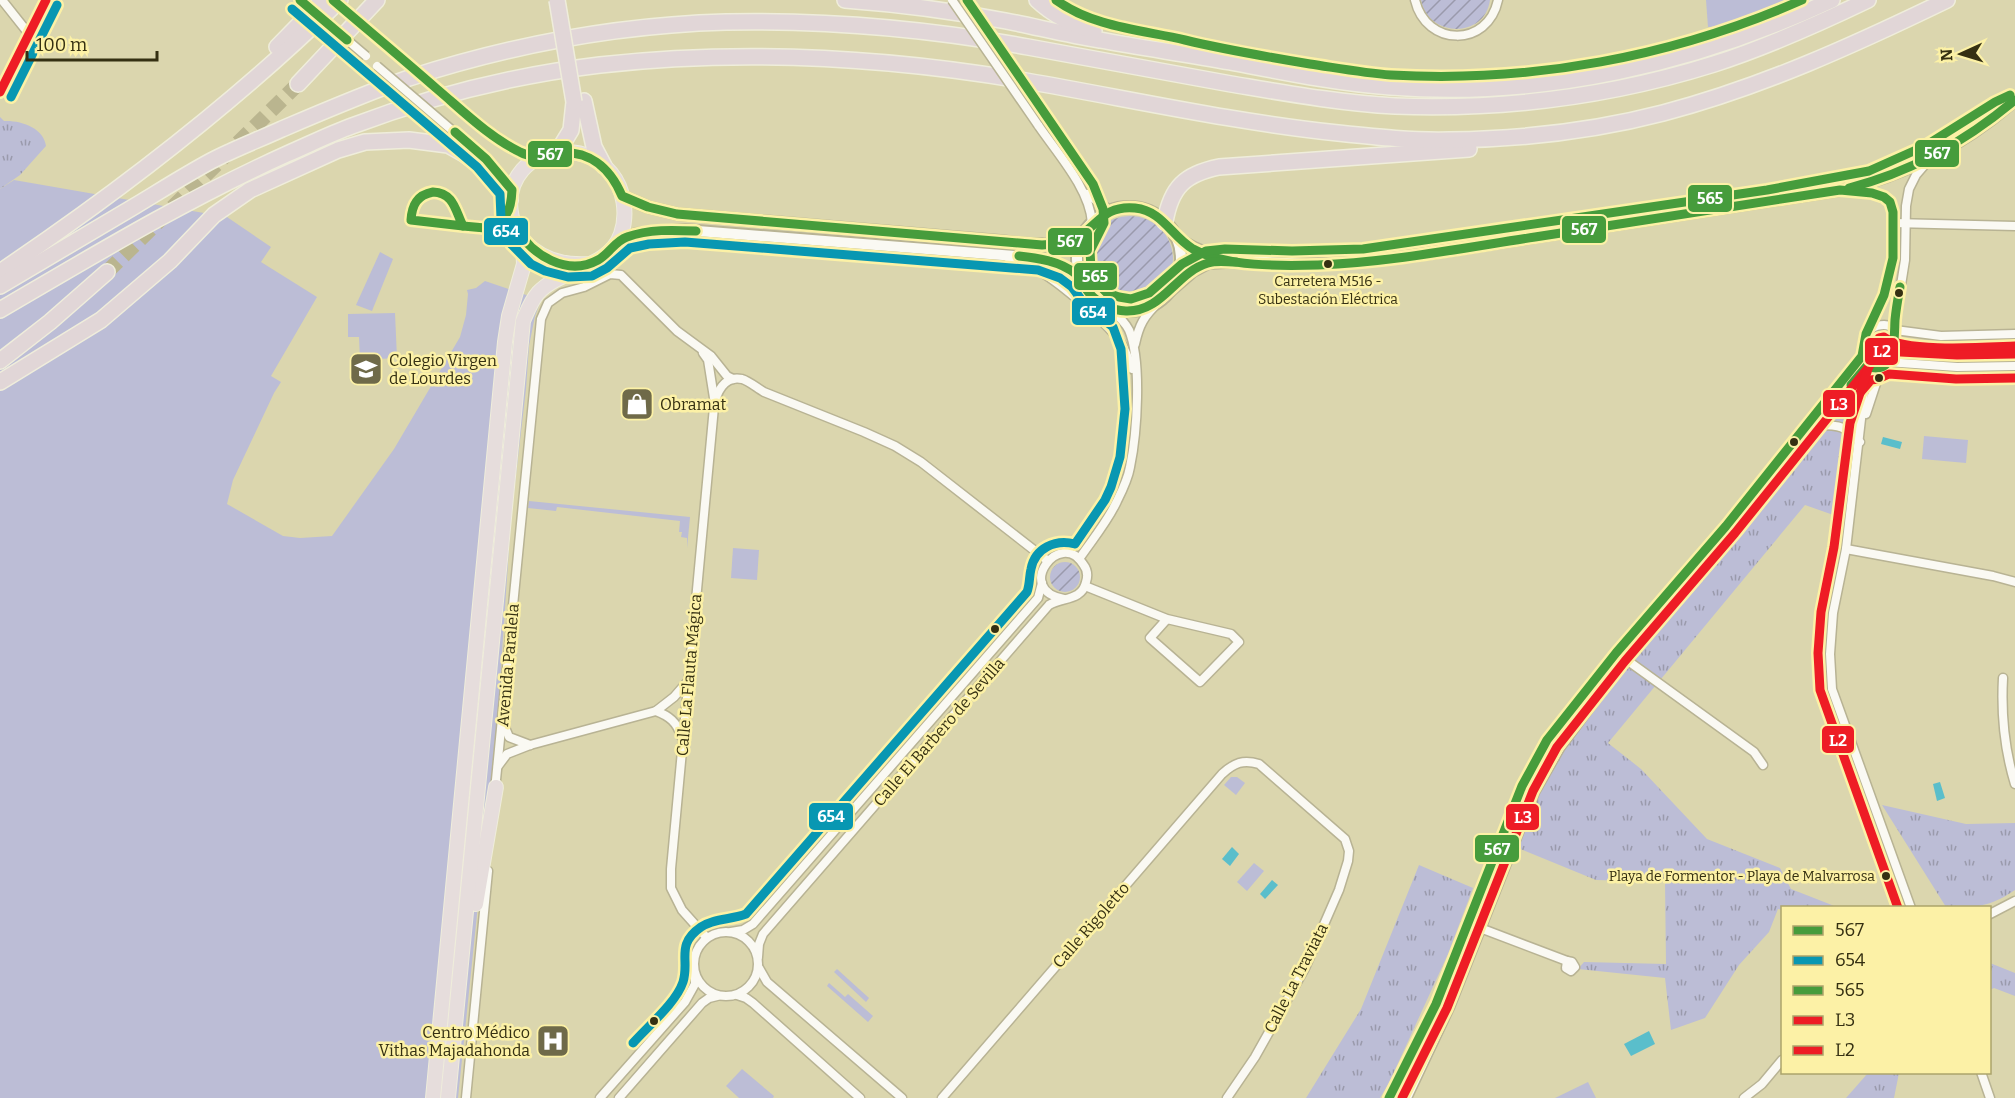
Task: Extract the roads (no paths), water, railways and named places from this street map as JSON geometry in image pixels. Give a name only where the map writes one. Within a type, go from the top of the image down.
[{"type":"highway","points":[[213,114],[323,0]]},
{"type":"highway","points":[[0,272],[70,225],[213,114],[300,39],[340,0]]},
{"type":"highway","points":[[297,84],[377,0]]},
{"type":"highway","points":[[448,1098],[523,321],[539,292],[552,282],[607,254],[618,240],[624,220],[622,195],[615,178],[604,166],[594,147],[579,101],[558,0]]},
{"type":"highway","points":[[557,153],[571,130],[579,101],[568,0]]},
{"type":"highway","points":[[845,0],[953,12],[1098,40],[1341,81],[1390,87],[1446,89],[1544,84],[1597,77],[1654,65],[1772,26],[1832,0]]},
{"type":"highway","points":[[1037,0],[1056,15],[1079,27],[1214,59]]},
{"type":"highway","points":[[0,286],[212,160],[339,104],[410,78],[466,62],[592,34],[721,22],[862,26],[942,34],[1026,47],[1292,94],[1392,105],[1446,107],[1509,104],[1599,92],[1654,80],[1715,63],[1766,45],[1868,0]]},
{"type":"highway","points":[[0,310],[98,252],[225,182],[349,126],[486,85],[597,66],[735,56],[855,59],[943,68],[1028,81],[1281,127],[1391,139],[1510,138],[1584,130],[1657,115],[1758,84],[1855,44],[1947,0]]},
{"type":"highway","points":[[1165,222],[1169,203],[1179,187],[1199,171],[1219,167],[1480,148],[1584,136],[1709,107],[1809,71],[1855,44]]},
{"type":"highway","points":[[0,382],[100,320],[170,261],[214,215],[241,196],[338,150],[365,142],[409,140],[448,145],[478,165],[511,195]]},
{"type":"highway","points":[[433,1098],[505,342],[509,316],[524,264],[523,242],[512,220],[511,195],[516,180],[523,170],[537,158],[557,153],[578,153],[604,166]]},
{"type":"highway","points":[[523,242],[539,255],[555,262],[590,264]]},
{"type":"highway","points":[[0,361],[50,322],[107,272]]},
{"type":"highway","points":[[453,1054],[483,854],[496,787]]},
{"type":"street","points":[[2,0],[29,34]]},
{"type":"street","points":[[0,92],[46,0]]},
{"type":"street","points":[[300,0],[486,159],[511,195]]},
{"type":"street","points":[[333,0],[479,124],[520,153],[537,158]]},
{"type":"street","points":[[952,0],[1082,190],[1091,212],[1088,227],[1079,246],[1077,261],[1080,277],[1086,289],[1096,299],[1122,318],[1129,330],[1134,347],[1136,384],[1134,445],[1130,470],[1116,504],[1079,559]]},
{"type":"street","points":[[1415,0],[1425,22],[1435,30],[1447,35],[1460,36],[1473,33],[1484,25],[1493,15],[1497,0]]},
{"type":"street","points":[[1134,347],[1138,327],[1144,317],[1193,270],[1208,263],[1243,261],[1308,264],[1364,261],[1431,253],[1840,190],[1873,183],[1931,157],[2001,112],[2015,100]]},
{"type":"street","points":[[2001,112],[2015,106]]},
{"type":"street","points":[[1862,426],[1885,364],[1894,349],[1905,260],[1906,206],[1909,189],[1931,157]]},
{"type":"street","points":[[1082,190],[1111,211]]},
{"type":"street","points":[[1840,190],[1872,193],[1884,197],[1890,202],[1894,223],[1893,258],[1884,295],[1863,347],[1862,356],[1867,366],[1862,426],[1846,549],[1833,613],[1830,654],[1832,689],[1910,906]]},
{"type":"street","points":[[622,195],[648,207],[677,214],[1042,244],[1062,244],[1074,240],[1111,211],[1125,207],[1140,209],[1165,222],[1175,236],[1180,250],[1180,264],[1177,279],[1170,291]]},
{"type":"street","points":[[1894,223],[2015,226]]},
{"type":"street","points":[[618,240],[636,234],[685,230],[1041,258],[1062,266],[1080,277]]},
{"type":"street","points":[[1175,236],[1206,254],[1243,261]]},
{"type":"street","points":[[1000,255],[1039,270],[1051,278],[1115,334],[1127,354],[1136,384]]},
{"type":"street","name":"Avenida Paralela","points":[[466,1098],[540,319],[548,303],[562,292],[584,287],[610,274],[621,275],[677,331],[701,349]]},
{"type":"street","points":[[1108,307],[1125,311],[1142,310],[1158,303]]},
{"type":"street","points":[[1870,329],[1882,324],[1895,329],[1941,336],[2015,334]]},
{"type":"street","points":[[701,349],[711,356],[727,376],[733,379]]},
{"type":"street","name":"Calle La Flauta Mágica","points":[[701,349],[708,360],[715,401],[671,869],[672,888],[682,910],[707,938]]},
{"type":"street","points":[[1389,1098],[1436,1004],[1521,786],[1547,740],[1616,653],[1726,526],[1862,356]]},
{"type":"street","points":[[1867,366],[1874,368],[1885,364],[1957,368],[2015,366]]},
{"type":"street","points":[[1407,1098],[1450,1007],[1535,792],[1560,748],[1626,660],[1867,366]]},
{"type":"street","points":[[715,401],[718,390],[725,382],[745,379],[764,392],[895,446],[921,462],[1047,561]]},
{"type":"street","points":[[1818,425],[1844,427],[1860,442]]},
{"type":"street","points":[[1846,549],[2015,582]]},
{"type":"street","points":[[1067,553],[1079,559],[1087,572],[1085,586],[1077,596],[1064,599],[1051,595],[1042,583],[1042,571],[1047,561],[1059,554],[1067,553]]},
{"type":"street","name":"Calle El Barbero de Sevilla","points":[[731,932],[742,930],[753,924],[1038,598],[1042,583]]},
{"type":"street","points":[[1085,586],[1167,619],[1231,634],[1239,642],[1200,682],[1150,638],[1167,619]]},
{"type":"street","name":"Calle El Barbero de Sevilla","points":[[758,962],[763,934],[1049,605],[1064,599]]},
{"type":"street","points":[[1616,653],[1754,752],[1763,765]]},
{"type":"street","points":[[2003,678],[2001,706],[2003,736],[2015,784]]},
{"type":"street","points":[[498,766],[507,754],[530,745],[656,711],[674,697],[688,681]]},
{"type":"street","points":[[656,711],[669,716],[679,726],[682,740]]},
{"type":"street","points":[[502,719],[509,737],[530,745]]},
{"type":"street","name":"Calle La Traviata","points":[[1227,1098],[1255,1057],[1305,968],[1339,890],[1350,851],[1345,840],[1259,764],[1245,761]]},
{"type":"street","name":"Calle Rigoletto","points":[[942,1098],[948,1094],[1222,774],[1232,765],[1245,761]]},
{"type":"street","points":[[1991,913],[2015,901]]},
{"type":"street","points":[[1467,923],[1567,961]]},
{"type":"street","points":[[600,1098],[685,1002],[695,984],[696,952],[707,938],[715,934],[731,932],[748,941],[767,982],[902,1098]]},
{"type":"street","points":[[619,1098],[702,1003],[709,998],[737,995],[752,984],[758,962]]},
{"type":"street","points":[[694,971],[703,986],[718,996]]},
{"type":"street","points":[[737,995],[757,1006],[860,1098]]},
{"type":"street","points":[[1744,1098],[1762,1084],[1781,1061]]},
{"type":"street","points":[[1982,1074],[1990,1098]]},
{"type":"water","points":[[1883,437],[1902,442],[1900,449],[1881,444]]},
{"type":"water","points":[[1940,782],[1945,798],[1937,801],[1933,784]]},
{"type":"water","points":[[1232,847],[1239,854],[1230,866],[1222,859]]},
{"type":"water","points":[[1272,880],[1278,885],[1265,899],[1260,894]]},
{"type":"water","points":[[1649,1031],[1655,1044],[1631,1056],[1624,1044]]},
{"type":"tunnel","points":[[107,272],[298,84]]},
{"type":"place","name":"Carretera M516 - Subestación Eléctrica","points":[[1328,264]]},
{"type":"place","name":"Colegio Virgen de Lourdes","points":[[366,369]]},
{"type":"place","name":"Obramat","points":[[637,404]]},
{"type":"place","name":"Playa de Formentor - Playa de Malvarrosa","points":[[1886,876]]},
{"type":"place","name":"Centro Médico Vithas Majadahonda","points":[[553,1041]]}]
